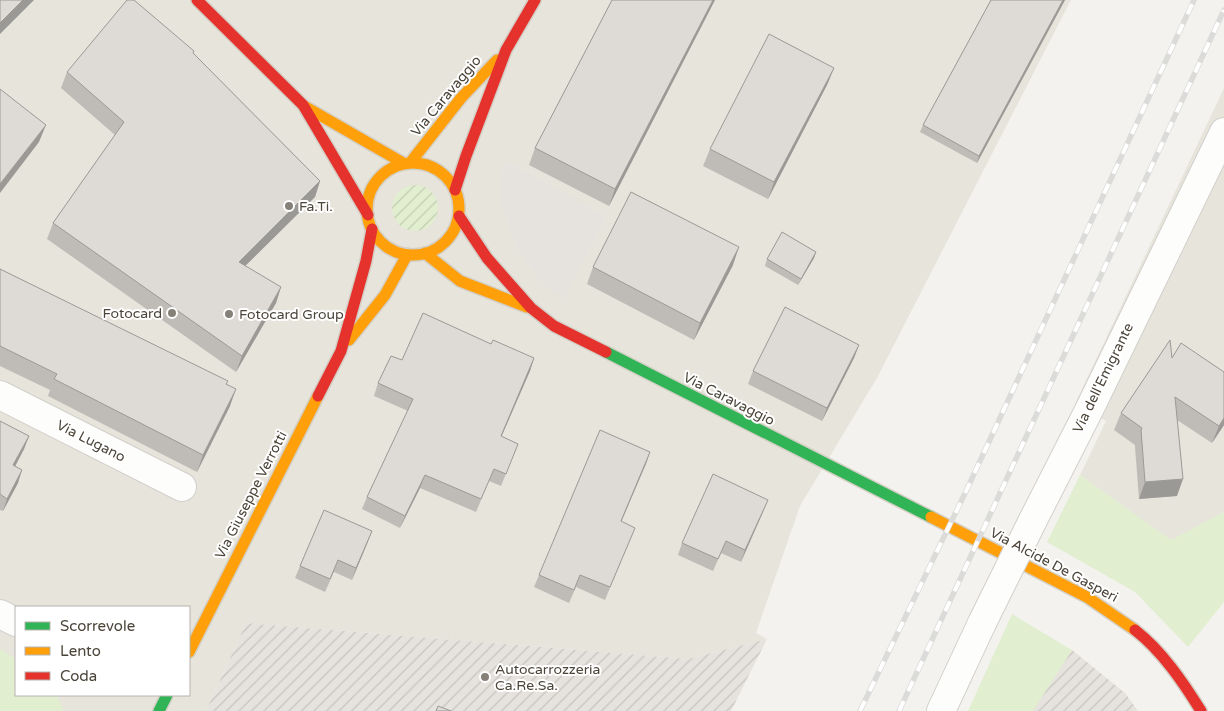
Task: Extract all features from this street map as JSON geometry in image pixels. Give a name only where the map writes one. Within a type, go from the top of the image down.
[{"type":"street","points":[[197,0],[303,105],[368,215],[372,229],[386,246],[407,254],[425,253],[438,248],[455,229],[459,216],[458,198],[450,182],[437,169],[408,164],[397,166],[389,170],[376,182],[369,197],[368,215]]},
{"type":"street","name":"Via Caravaggio","points":[[455,190],[506,50],[535,0]]},
{"type":"street","name":"Via Caravaggio","points":[[408,164],[461,98],[506,50]]},
{"type":"street","points":[[303,105],[408,164]]},
{"type":"street","name":"Via dell'Emigrante","points":[[941,711],[982,623],[1089,410],[1224,132]]},
{"type":"street","name":"Via Caravaggio","points":[[459,216],[487,258],[531,308],[554,326],[917,511]]},
{"type":"street","name":"Via Giuseppe Verrotti","points":[[341,351],[366,261],[372,229]]},
{"type":"street","name":"Via Caravaggio","points":[[425,253],[460,281],[531,308]]},
{"type":"street","name":"Via Giuseppe Verrotti","points":[[190,650],[341,351],[384,295],[407,254]]},
{"type":"street","name":"Via Lugano","points":[[0,395],[182,487]]},
{"type":"street","name":"Via Alcide De Gasperi","points":[[917,511],[1087,597],[1114,614],[1139,633],[1160,654],[1201,711]]},
{"type":"street","points":[[0,614],[15,622]]},
{"type":"shaded area","points":[[0,0],[1071,0],[877,378],[800,506],[756,633],[767,639],[688,659],[246,623],[206,711],[0,711]]},
{"type":"shaded area","points":[[1224,88],[1224,512],[1171,541],[1080,475],[1106,421],[1075,404]]},
{"type":"shaded area","points":[[506,160],[607,217],[563,299],[544,284],[525,261],[509,230],[501,199],[501,179]]},
{"type":"shaded area","name":"Autocarrozzeria Ca.Re.Sa.","points":[[246,623],[688,659],[767,639],[731,711],[206,711]]},
{"type":"shaded area","points":[[1072,650],[1125,693],[1138,711],[1032,711]]},
{"type":"green space","points":[[415,185],[428,189],[434,195],[438,208],[434,221],[428,227],[415,231],[402,227],[396,221],[392,208],[396,195],[402,189]]},
{"type":"green space","points":[[1080,475],[1171,540],[1224,512],[1224,602],[1188,647],[1135,592],[1047,542]]},
{"type":"green space","points":[[1012,614],[1072,650],[1033,711],[968,711]]},
{"type":"green space","points":[[0,649],[15,658],[15,696],[57,696],[64,711],[0,711]]},
{"type":"building","points":[[0,0],[23,0],[0,23]]},
{"type":"building","points":[[127,0],[134,0],[194,51],[193,53],[320,181],[239,262],[281,287],[242,356],[53,223],[124,122],[67,72]]},
{"type":"building","points":[[612,0],[713,0],[615,189],[535,148]]},
{"type":"building","points":[[991,0],[1063,0],[979,156],[923,125]]},
{"type":"building","points":[[769,34],[834,68],[774,182],[710,149]]},
{"type":"building","points":[[0,89],[46,125],[0,184]]},
{"type":"building","points":[[631,192],[739,247],[700,323],[593,267]]},
{"type":"building","points":[[782,232],[816,252],[801,279],[767,259]]},
{"type":"building","points":[[0,269],[228,381],[226,384],[236,389],[203,455],[54,379],[57,374],[0,346]]},
{"type":"building","points":[[785,307],[859,345],[827,408],[753,371]]},
{"type":"building","points":[[423,313],[491,344],[493,340],[534,358],[501,436],[518,444],[506,474],[494,469],[481,499],[425,475],[405,516],[367,497],[413,399],[378,383],[391,356],[402,360]]},
{"type":"building","points":[[1170,340],[1172,358],[1181,343],[1224,372],[1224,418],[1219,426],[1175,397],[1183,479],[1145,482],[1142,428],[1121,413]]},
{"type":"building","points":[[0,421],[29,436],[13,465],[22,470],[7,499],[0,494]]},
{"type":"building","points":[[600,430],[650,452],[621,521],[635,528],[610,587],[580,575],[574,590],[539,575]]},
{"type":"building","points":[[713,474],[768,500],[745,550],[726,541],[718,559],[682,543]]},
{"type":"building","points":[[324,510],[372,531],[356,568],[338,560],[330,579],[300,566]]},
{"type":"building","points":[[438,706],[451,711],[436,711]]},
{"type":"railway","points":[[860,711],[967,489],[1194,0]]},
{"type":"railway","points":[[899,711],[1224,10]]},
{"type":"traffic: fast","points":[[606,352],[931,517]]},
{"type":"traffic: fast","points":[[159,711],[166,696]]},
{"type":"traffic: slow","points":[[410,163],[461,98],[497,60]]},
{"type":"traffic: slow","points":[[304,106],[405,164]]},
{"type":"traffic: slow","points":[[413,163],[430,167],[445,177],[455,192],[459,209],[455,226],[445,241],[430,251],[413,255],[396,251],[381,241],[371,226],[367,209],[371,192],[381,177],[396,167],[413,163]]},
{"type":"traffic: slow","points":[[425,253],[460,281],[527,307]]},
{"type":"traffic: slow","points":[[349,340],[385,295],[407,255]]},
{"type":"traffic: slow","points":[[190,650],[318,396]]},
{"type":"traffic: slow","points":[[931,517],[1087,597],[1135,630]]},
{"type":"traffic: jam","points":[[197,0],[303,105],[368,215]]},
{"type":"traffic: jam","points":[[455,190],[506,50],[535,0]]},
{"type":"traffic: jam","points":[[459,216],[487,258],[531,308],[554,326],[606,352]]},
{"type":"traffic: jam","points":[[318,396],[341,351],[366,261],[372,229]]},
{"type":"traffic: jam","points":[[1135,630],[1163,657],[1201,711]]},
{"type":"place","name":"Fa.Ti.","points":[[289,206]]},
{"type":"place","name":"Fotocard","points":[[172,313]]},
{"type":"place","name":"Fotocard Group","points":[[229,314]]},
{"type":"place","name":"Autocarrozzeria Ca.Re.Sa.","points":[[485,677]]}]
